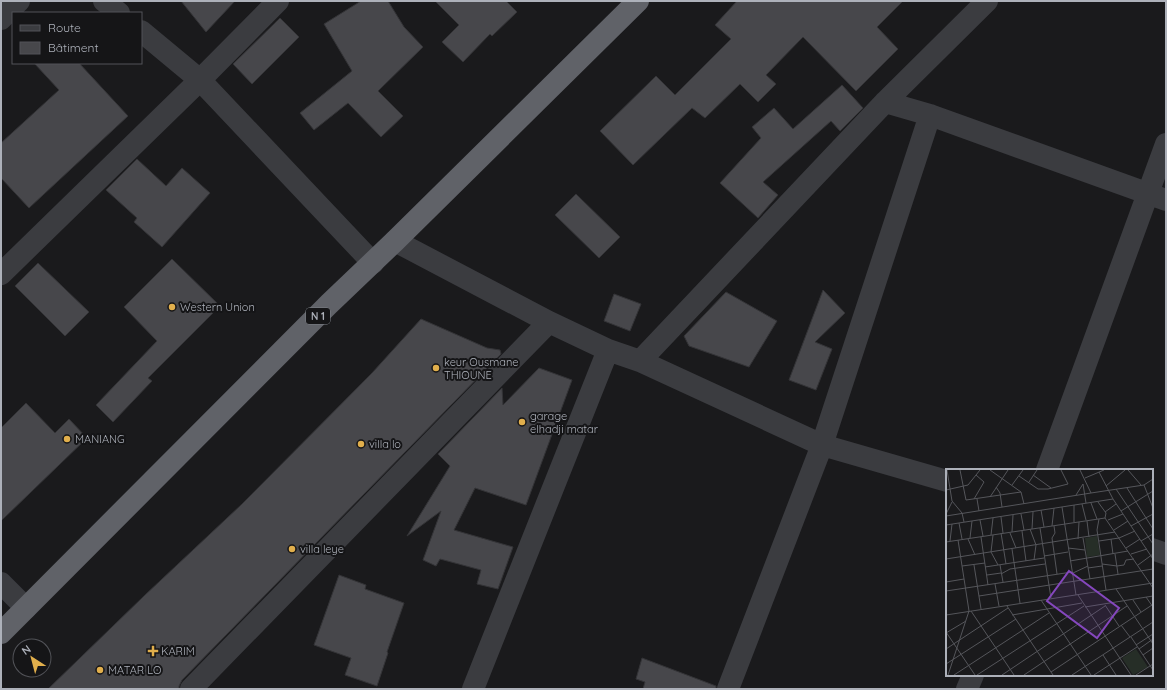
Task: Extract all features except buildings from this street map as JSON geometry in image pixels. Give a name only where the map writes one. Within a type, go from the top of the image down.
[{"type":"highway","name":"N 1","points":[[1,633],[318,316],[396,241],[638,1]]},
{"type":"street","points":[[1,19],[19,1]]},
{"type":"street","points":[[104,1],[118,12]]},
{"type":"street","points":[[1,274],[200,80],[278,1]]},
{"type":"street","points":[[640,361],[885,102],[986,1]]},
{"type":"street","points":[[142,32],[200,80],[373,263]]},
{"type":"street","points":[[885,102],[930,115],[1157,197]]},
{"type":"street","points":[[728,689],[822,445],[930,115]]},
{"type":"street","points":[[1047,469],[1157,197],[1166,144]]},
{"type":"street","points":[[396,241],[549,322],[608,350],[640,361],[822,445],[946,481]]},
{"type":"street","points":[[191,689],[549,322]]},
{"type":"street","points":[[473,689],[608,350]]},
{"type":"street","points":[[1153,549],[1166,554]]},
{"type":"street","points":[[1,584],[26,608]]},
{"type":"street","points":[[968,689],[972,676]]},
{"type":"place","name":"Western Union","points":[[172,307]]},
{"type":"place","name":"keur Ousmane THIOUNE","points":[[436,368]]},
{"type":"place","name":"garage elhadji matar","points":[[522,422]]},
{"type":"place","name":"MANIANG","points":[[67,439]]},
{"type":"place","name":"villa lo","points":[[361,444]]},
{"type":"place","name":"villa leye","points":[[292,549]]},
{"type":"place","name":"KARIM","points":[[153,651]]},
{"type":"place","name":"MATAR LO","points":[[100,670]]}]
